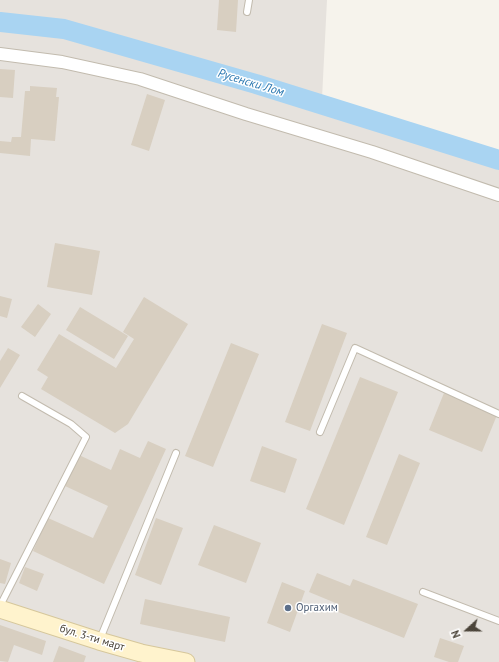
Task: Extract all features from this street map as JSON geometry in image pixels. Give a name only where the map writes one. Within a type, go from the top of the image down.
[{"type":"main road","name":"бул. 3-ти март","points":[[0,607],[142,657],[186,662]]},
{"type":"street","points":[[0,54],[62,62],[140,79],[246,114],[372,152],[499,194]]},
{"type":"lane","points":[[247,12],[249,0]]},
{"type":"lane","points":[[320,432],[355,348],[499,414]]},
{"type":"lane","points":[[0,607],[86,437],[71,424],[22,396]]},
{"type":"lane","points":[[99,641],[176,453]]},
{"type":"lane","points":[[423,592],[499,621]]},
{"type":"shaded area","points":[[0,0],[327,0],[322,98],[499,165],[499,662],[0,662]]},
{"type":"building","points":[[219,0],[238,0],[236,32],[217,30]]},
{"type":"building","points":[[0,69],[15,70],[13,98],[0,97]]},
{"type":"building","points":[[30,86],[57,88],[56,97],[59,97],[55,141],[31,139],[30,156],[0,153],[0,141],[11,142],[12,137],[21,137],[25,91],[30,91]]},
{"type":"building","points":[[147,94],[165,100],[149,151],[131,145]]},
{"type":"building","points":[[55,243],[100,251],[92,295],[47,287]]},
{"type":"building","points":[[0,296],[12,299],[7,318],[0,316]]},
{"type":"building","points":[[144,297],[188,324],[128,424],[115,433],[41,389],[48,377],[37,370],[59,334],[116,368],[134,339],[123,332]]},
{"type":"building","points":[[38,304],[51,314],[35,337],[21,327]]},
{"type":"building","points":[[80,307],[128,336],[114,359],[66,330]]},
{"type":"building","points":[[322,324],[347,333],[310,431],[285,422]]},
{"type":"building","points":[[231,343],[259,354],[213,467],[185,456]]},
{"type":"building","points":[[8,348],[20,355],[0,388],[0,361]]},
{"type":"building","points":[[360,377],[398,392],[344,525],[306,509]]},
{"type":"building","points":[[444,393],[497,415],[482,452],[429,430]]},
{"type":"building","points":[[148,441],[166,449],[104,584],[33,551],[48,518],[93,538],[108,506],[65,486],[79,455],[111,470],[120,449],[140,458]]},
{"type":"building","points":[[262,446],[297,459],[285,493],[250,481]]},
{"type":"building","points":[[399,454],[420,463],[387,545],[366,537]]},
{"type":"building","points":[[156,518],[183,528],[161,585],[135,575]]},
{"type":"building","points":[[214,525],[261,543],[246,583],[198,565]]},
{"type":"building","points":[[0,559],[11,563],[5,584],[0,583]]},
{"type":"building","points":[[25,567],[44,574],[37,591],[19,583]]},
{"type":"building","points":[[317,573],[350,586],[353,579],[418,604],[404,638],[336,611],[338,604],[309,592]]},
{"type":"building","points":[[282,582],[305,591],[290,632],[267,623]]},
{"type":"building","points":[[145,599],[230,617],[225,642],[140,624]]},
{"type":"building","points":[[0,625],[46,641],[42,655],[14,645],[8,662],[0,661]]},
{"type":"building","points":[[440,638],[464,646],[458,662],[449,662],[434,657]]},
{"type":"building","points":[[59,646],[86,656],[84,662],[53,662]]},
{"type":"waterway","name":"Русенски Лом","points":[[0,22],[64,29],[256,84],[499,160]]},
{"type":"place","name":"Оргахим","points":[[288,608]]}]
